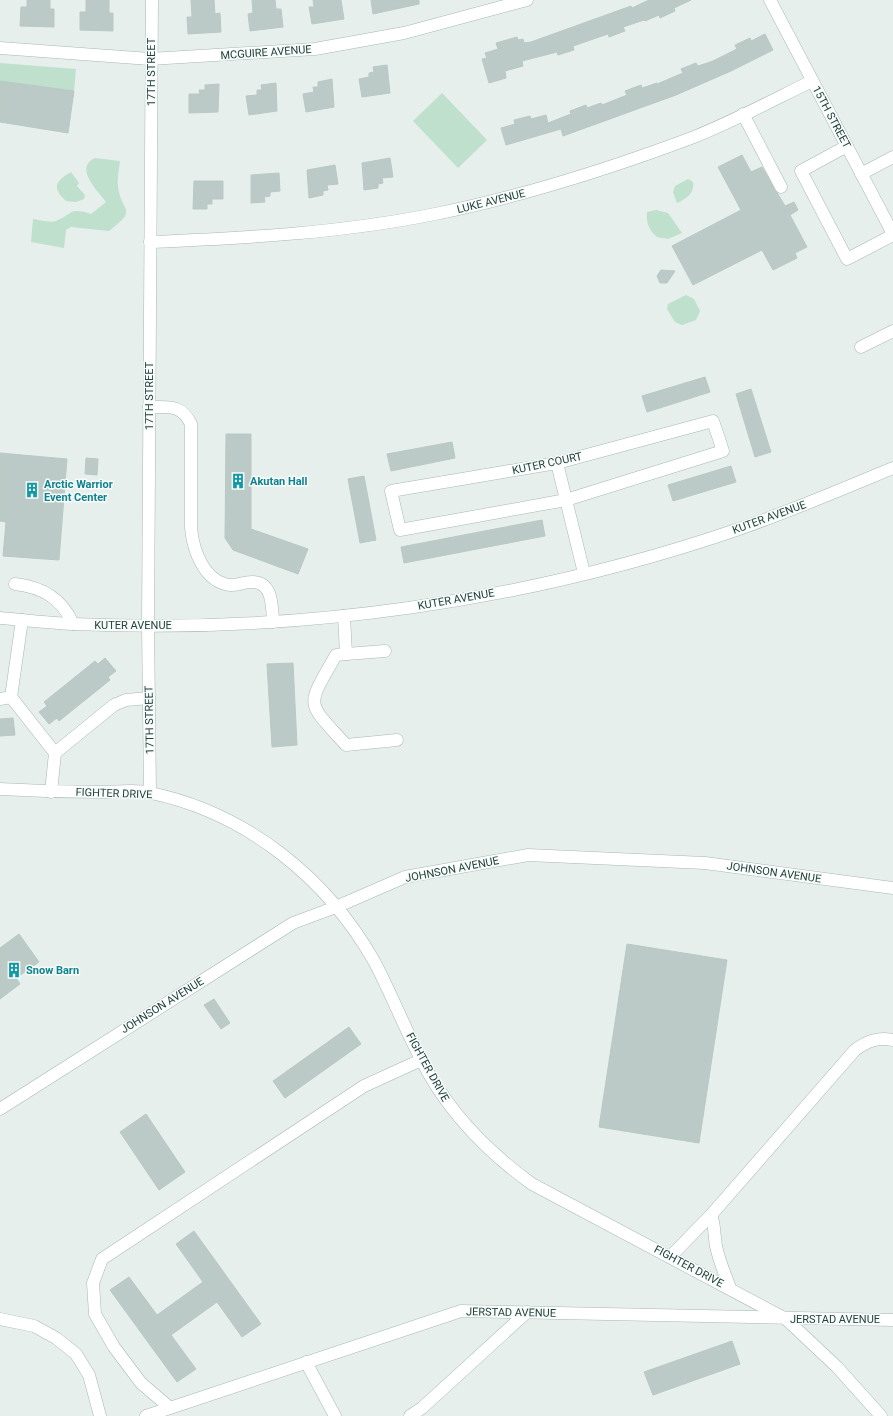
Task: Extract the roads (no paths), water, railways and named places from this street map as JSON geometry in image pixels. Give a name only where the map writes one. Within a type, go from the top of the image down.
[{"type":"street","name":"17TH STREET","points":[[150,792],[148,625],[150,59],[152,0]]},
{"type":"street","name":"MCGUIRE AVENUE","points":[[0,48],[150,59],[315,49],[404,33],[527,0]]},
{"type":"street","name":"15TH STREET","points":[[770,0],[893,235]]},
{"type":"street","name":"LUKE AVENUE","points":[[150,242],[240,239],[305,233],[435,214],[526,192],[606,169],[696,136],[812,81]]},
{"type":"street","points":[[743,114],[781,187]]},
{"type":"street","points":[[847,146],[801,171],[847,259],[893,235]]},
{"type":"street","points":[[861,174],[893,157]]},
{"type":"street","points":[[861,347],[893,331]]},
{"type":"street","points":[[149,407],[172,407],[180,409],[186,414],[191,424],[192,542],[203,566],[217,581],[230,585],[251,582],[259,583],[266,588],[270,595],[273,622]]},
{"type":"street","name":"KUTER COURT","points":[[713,421],[723,451],[566,500],[400,530],[391,491],[557,463],[713,421]]},
{"type":"street","points":[[557,463],[584,573]]},
{"type":"street","name":"KUTER AVENUE","points":[[0,618],[73,624],[205,626],[344,616],[435,604],[519,589],[632,561],[740,528],[816,500],[893,468]]},
{"type":"street","points":[[15,584],[33,586],[50,595],[61,605],[73,624]]},
{"type":"street","points":[[344,616],[346,654]]},
{"type":"street","points":[[22,620],[6,698],[55,753]]},
{"type":"street","points":[[385,651],[336,655],[316,691],[313,703],[316,713],[346,745],[397,740]]},
{"type":"street","points":[[51,792],[55,753],[114,705],[126,700],[149,698]]},
{"type":"street","name":"FIGHTER DRIVE","points":[[0,789],[51,792],[150,792],[214,812],[280,851],[314,882],[354,929],[374,962],[421,1060],[446,1101],[474,1135],[503,1163],[532,1184],[730,1288],[757,1305],[786,1319],[837,1367],[881,1416]]},
{"type":"street","name":"JOHNSON AVENUE","points":[[0,1109],[293,923],[336,907],[405,877],[528,855],[705,863],[893,888]]},
{"type":"street","points":[[670,1257],[711,1214],[855,1050],[865,1043],[881,1038],[893,1040]]},
{"type":"street","points":[[169,1407],[141,1382],[114,1347],[95,1314],[93,1283],[102,1259],[364,1086],[421,1060]]},
{"type":"street","points":[[711,1214],[715,1227],[716,1244],[720,1262],[730,1288]]},
{"type":"street","name":"JERSTAD AVENUE","points":[[146,1416],[169,1407],[461,1311],[729,1315],[786,1319],[816,1318],[893,1320]]},
{"type":"street","points":[[410,1416],[428,1402],[527,1312]]},
{"type":"street","points":[[0,1319],[34,1326],[56,1338],[76,1354],[89,1375],[100,1416]]},
{"type":"street","points":[[306,1362],[335,1416]]},
{"type":"place","name":"Akutan Hall","points":[[238,481]]},
{"type":"place","name":"Arctic Warrior Event Center","points":[[32,490]]},
{"type":"place","name":"Snow Barn","points":[[14,970]]}]
